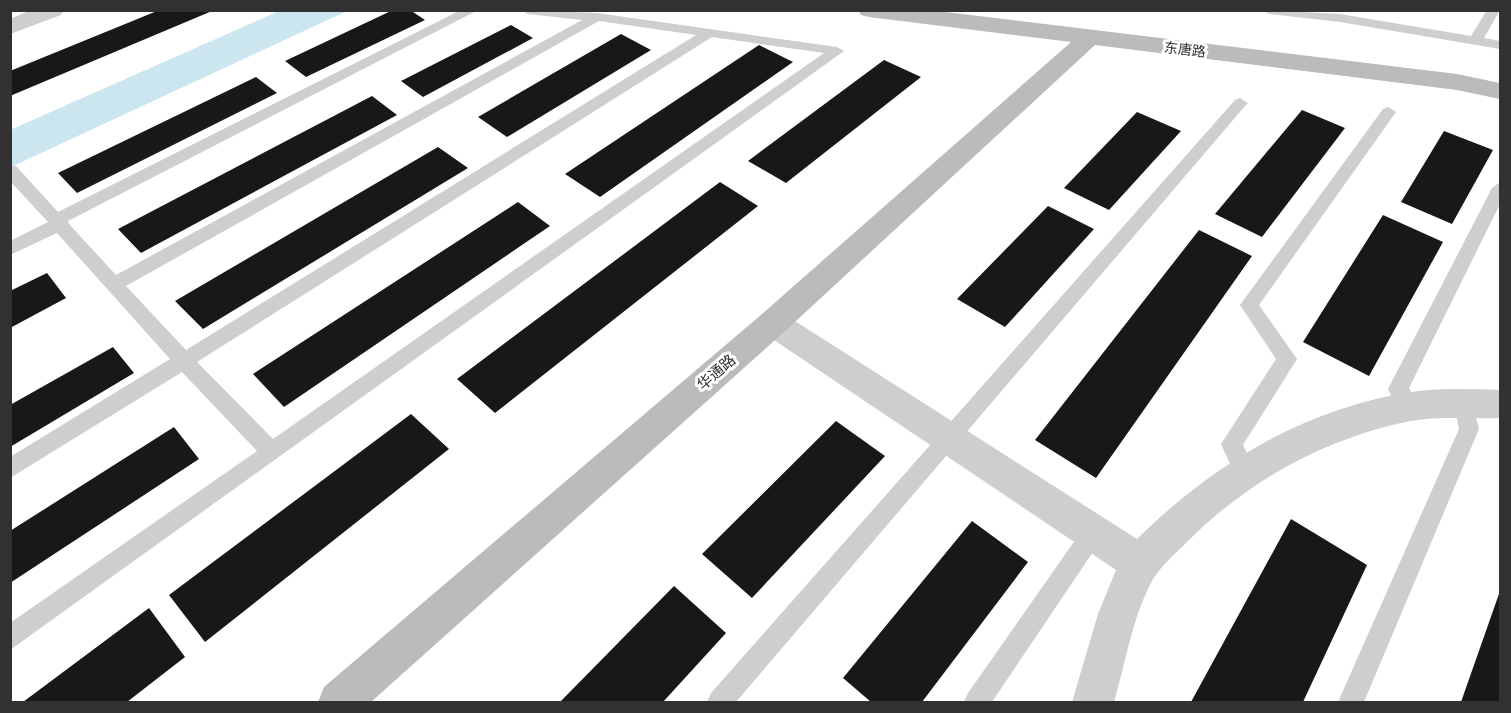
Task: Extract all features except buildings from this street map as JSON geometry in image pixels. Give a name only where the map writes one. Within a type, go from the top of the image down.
[{"type":"street","points":[[10,27],[53,10]]},
{"type":"street","name":"东唐路","points":[[869,10],[1457,82],[1500,91]]},
{"type":"street","name":"华通路","points":[[339,702],[773,323],[1089,38]]},
{"type":"street","points":[[773,323],[1141,564]]},
{"type":"street","points":[[1093,702],[1120,612],[1141,564],[1184,517],[1227,483],[1290,444],[1348,423],[1412,407],[1500,404]]},
{"type":"lane","points":[[10,249],[59,221],[472,10]]},
{"type":"lane","points":[[10,638],[837,51],[711,32],[528,10]]},
{"type":"lane","points":[[1269,10],[1343,14],[1500,45]]},
{"type":"lane","points":[[1476,40],[1494,10]]},
{"type":"lane","points":[[114,284],[597,17]]},
{"type":"lane","points":[[10,469],[711,32]]},
{"type":"lane","points":[[720,702],[1240,102]]},
{"type":"lane","points":[[1245,472],[1232,444],[1287,358],[1249,305],[1388,112]]},
{"type":"lane","points":[[15,174],[184,361],[272,452]]},
{"type":"lane","points":[[1412,407],[1398,389],[1500,188]]},
{"type":"lane","points":[[1351,702],[1469,429],[1464,404]]},
{"type":"lane","points":[[976,702],[1093,533]]},
{"type":"water","points":[[279,11],[347,11],[11,167],[10,130]]}]
